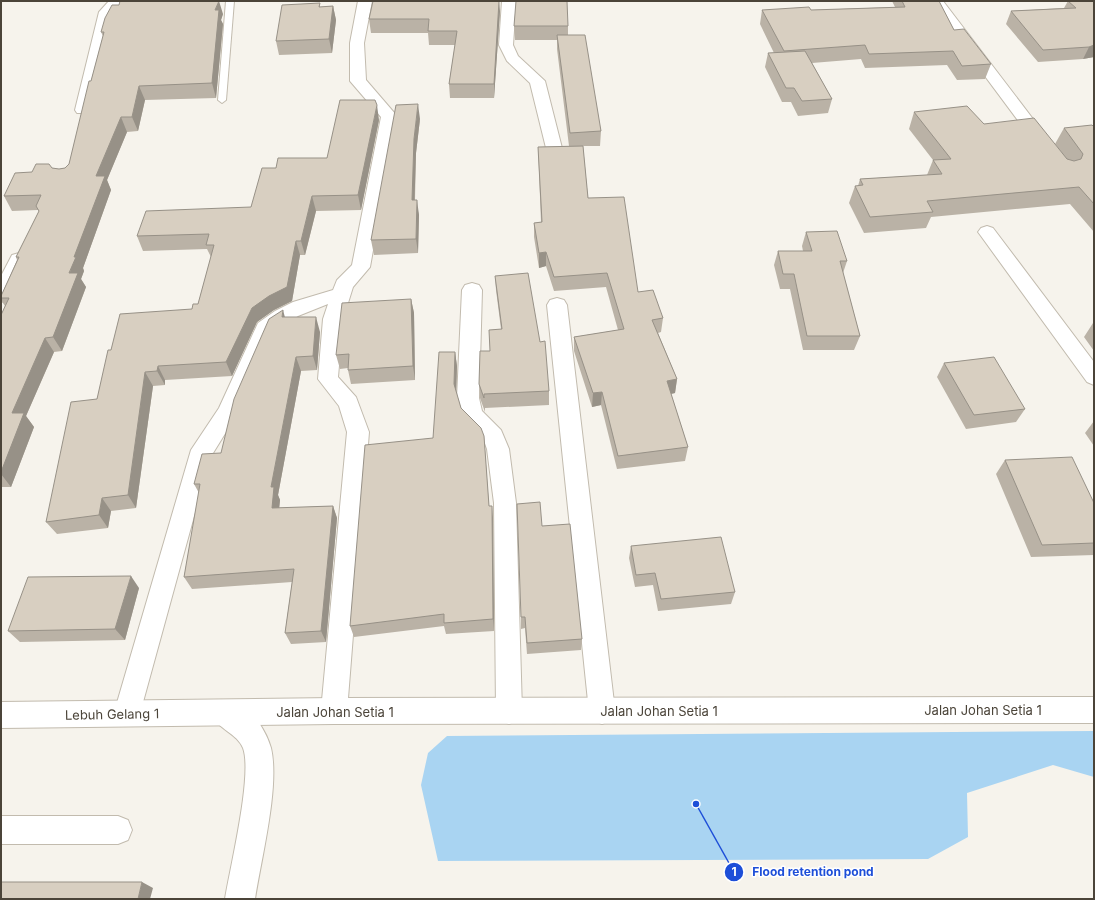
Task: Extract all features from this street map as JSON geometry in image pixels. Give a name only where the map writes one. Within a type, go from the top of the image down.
[{"type":"street","points":[[80,124],[106,12],[117,1]]},
{"type":"street","points":[[334,711],[358,432],[349,403],[328,379],[333,319],[344,285],[361,266],[389,116],[358,80],[357,43],[365,1]]},
{"type":"street","points":[[509,1],[506,45],[512,58],[537,82],[555,152]]},
{"type":"street","points":[[936,1],[1050,152]]},
{"type":"street","points":[[987,232],[1094,377]]},
{"type":"street","points":[[1,295],[25,247]]},
{"type":"street","points":[[472,290],[468,398],[472,415],[493,436],[498,449],[505,504],[509,711]]},
{"type":"street","points":[[130,704],[199,456],[228,410],[266,328],[276,319],[311,302],[340,295]]},
{"type":"street","points":[[557,305],[601,701]]},
{"type":"street","name":"Jalan Johan Setia 1","points":[[224,713],[334,711],[509,711],[601,701],[1094,710]]},
{"type":"street","name":"Lebuh Gelang 1","points":[[1,715],[130,704],[224,713]]},
{"type":"street","points":[[224,713],[249,732],[257,748],[259,772],[256,804],[240,899]]},
{"type":"street","points":[[1,830],[118,830]]},
{"type":"lane","points":[[222,100],[230,1]]},
{"type":"water","points":[[1094,731],[1094,777],[1053,765],[967,793],[968,837],[928,859],[438,861],[421,785],[428,753],[447,736]]},
{"type":"building","points":[[120,1],[219,1],[215,10],[219,10],[212,83],[139,86],[132,117],[121,117],[96,176],[105,176],[69,273],[78,273],[53,337],[45,338],[12,413],[24,413],[1,472],[1,315],[9,298],[1,298],[1,296],[19,257],[16,257],[39,211],[36,206],[41,195],[4,196],[15,173],[32,172],[36,164],[49,164],[52,168],[59,169],[65,168],[69,164],[89,81],[91,81],[104,32],[101,32],[105,18],[112,5],[119,5]]},
{"type":"building","points":[[373,1],[499,1],[494,84],[449,84],[457,31],[428,31],[429,19],[369,19]]},
{"type":"building","points":[[516,1],[567,1],[568,26],[514,26]]},
{"type":"building","points":[[902,1],[939,1],[954,30],[964,29],[991,64],[962,66],[953,51],[869,54],[865,45],[784,51],[762,10],[809,7],[811,10],[905,7]]},
{"type":"building","points":[[1068,1],[1094,1],[1094,45],[1089,47],[1043,50],[1011,11],[1076,8]]},
{"type":"building","points":[[320,3],[319,7],[333,6],[329,39],[276,41],[282,5]]},
{"type":"building","points":[[557,35],[585,35],[601,131],[570,133]]},
{"type":"building","points":[[805,51],[832,99],[802,101],[794,88],[786,88],[768,53]]},
{"type":"building","points":[[340,100],[375,100],[377,105],[358,195],[312,196],[301,241],[296,241],[287,287],[269,296],[252,308],[226,362],[158,366],[157,371],[145,372],[128,495],[102,498],[99,515],[46,522],[71,402],[97,399],[108,350],[111,350],[120,314],[192,309],[193,304],[198,304],[214,245],[206,245],[209,234],[137,236],[146,211],[251,207],[262,168],[276,168],[278,158],[327,158]]},
{"type":"building","points":[[418,104],[414,139],[412,200],[417,200],[416,239],[371,240],[396,105]]},
{"type":"building","points":[[967,106],[984,124],[1034,118],[1067,159],[1074,161],[1081,159],[1083,154],[1064,128],[1092,125],[1094,127],[1094,204],[1079,187],[927,201],[933,212],[870,217],[855,186],[863,185],[860,179],[942,174],[933,160],[951,159],[914,112]]},
{"type":"building","points":[[583,146],[588,198],[624,197],[638,292],[653,290],[663,318],[652,320],[677,379],[667,381],[688,447],[618,456],[602,392],[593,393],[574,337],[624,329],[607,273],[554,277],[546,252],[539,253],[534,223],[542,222],[538,147]]},
{"type":"building","points":[[837,231],[847,261],[840,261],[860,336],[807,336],[794,274],[783,274],[778,251],[812,251],[806,232]]},
{"type":"building","points":[[528,273],[540,342],[545,341],[549,391],[484,394],[484,398],[479,384],[480,351],[490,351],[489,330],[502,329],[495,276]]},
{"type":"building","points":[[411,299],[413,366],[348,370],[349,354],[336,355],[342,303]]},
{"type":"building","points":[[283,310],[282,317],[316,317],[313,356],[296,357],[271,487],[274,487],[272,508],[333,506],[321,631],[285,633],[294,569],[184,577],[200,484],[194,484],[202,454],[221,453],[234,399],[269,319]]},
{"type":"building","points":[[439,352],[455,352],[454,384],[461,408],[481,428],[484,436],[489,506],[492,506],[493,619],[444,623],[444,614],[350,626],[365,445],[433,438]]},
{"type":"building","points":[[994,357],[1025,409],[974,415],[944,363]]},
{"type":"building","points":[[1072,457],[1094,503],[1094,543],[1042,545],[1005,460]]},
{"type":"building","points":[[540,502],[542,526],[570,524],[582,639],[527,643],[525,617],[521,617],[517,504]]},
{"type":"building","points":[[721,537],[735,592],[661,599],[655,573],[636,575],[631,546]]},
{"type":"building","points":[[131,576],[115,629],[8,631],[28,577]]},
{"type":"building","points":[[1,882],[142,882],[138,899],[1,899]]},
{"type":"place","name":"Flood retention pond","points":[[696,804]]}]
